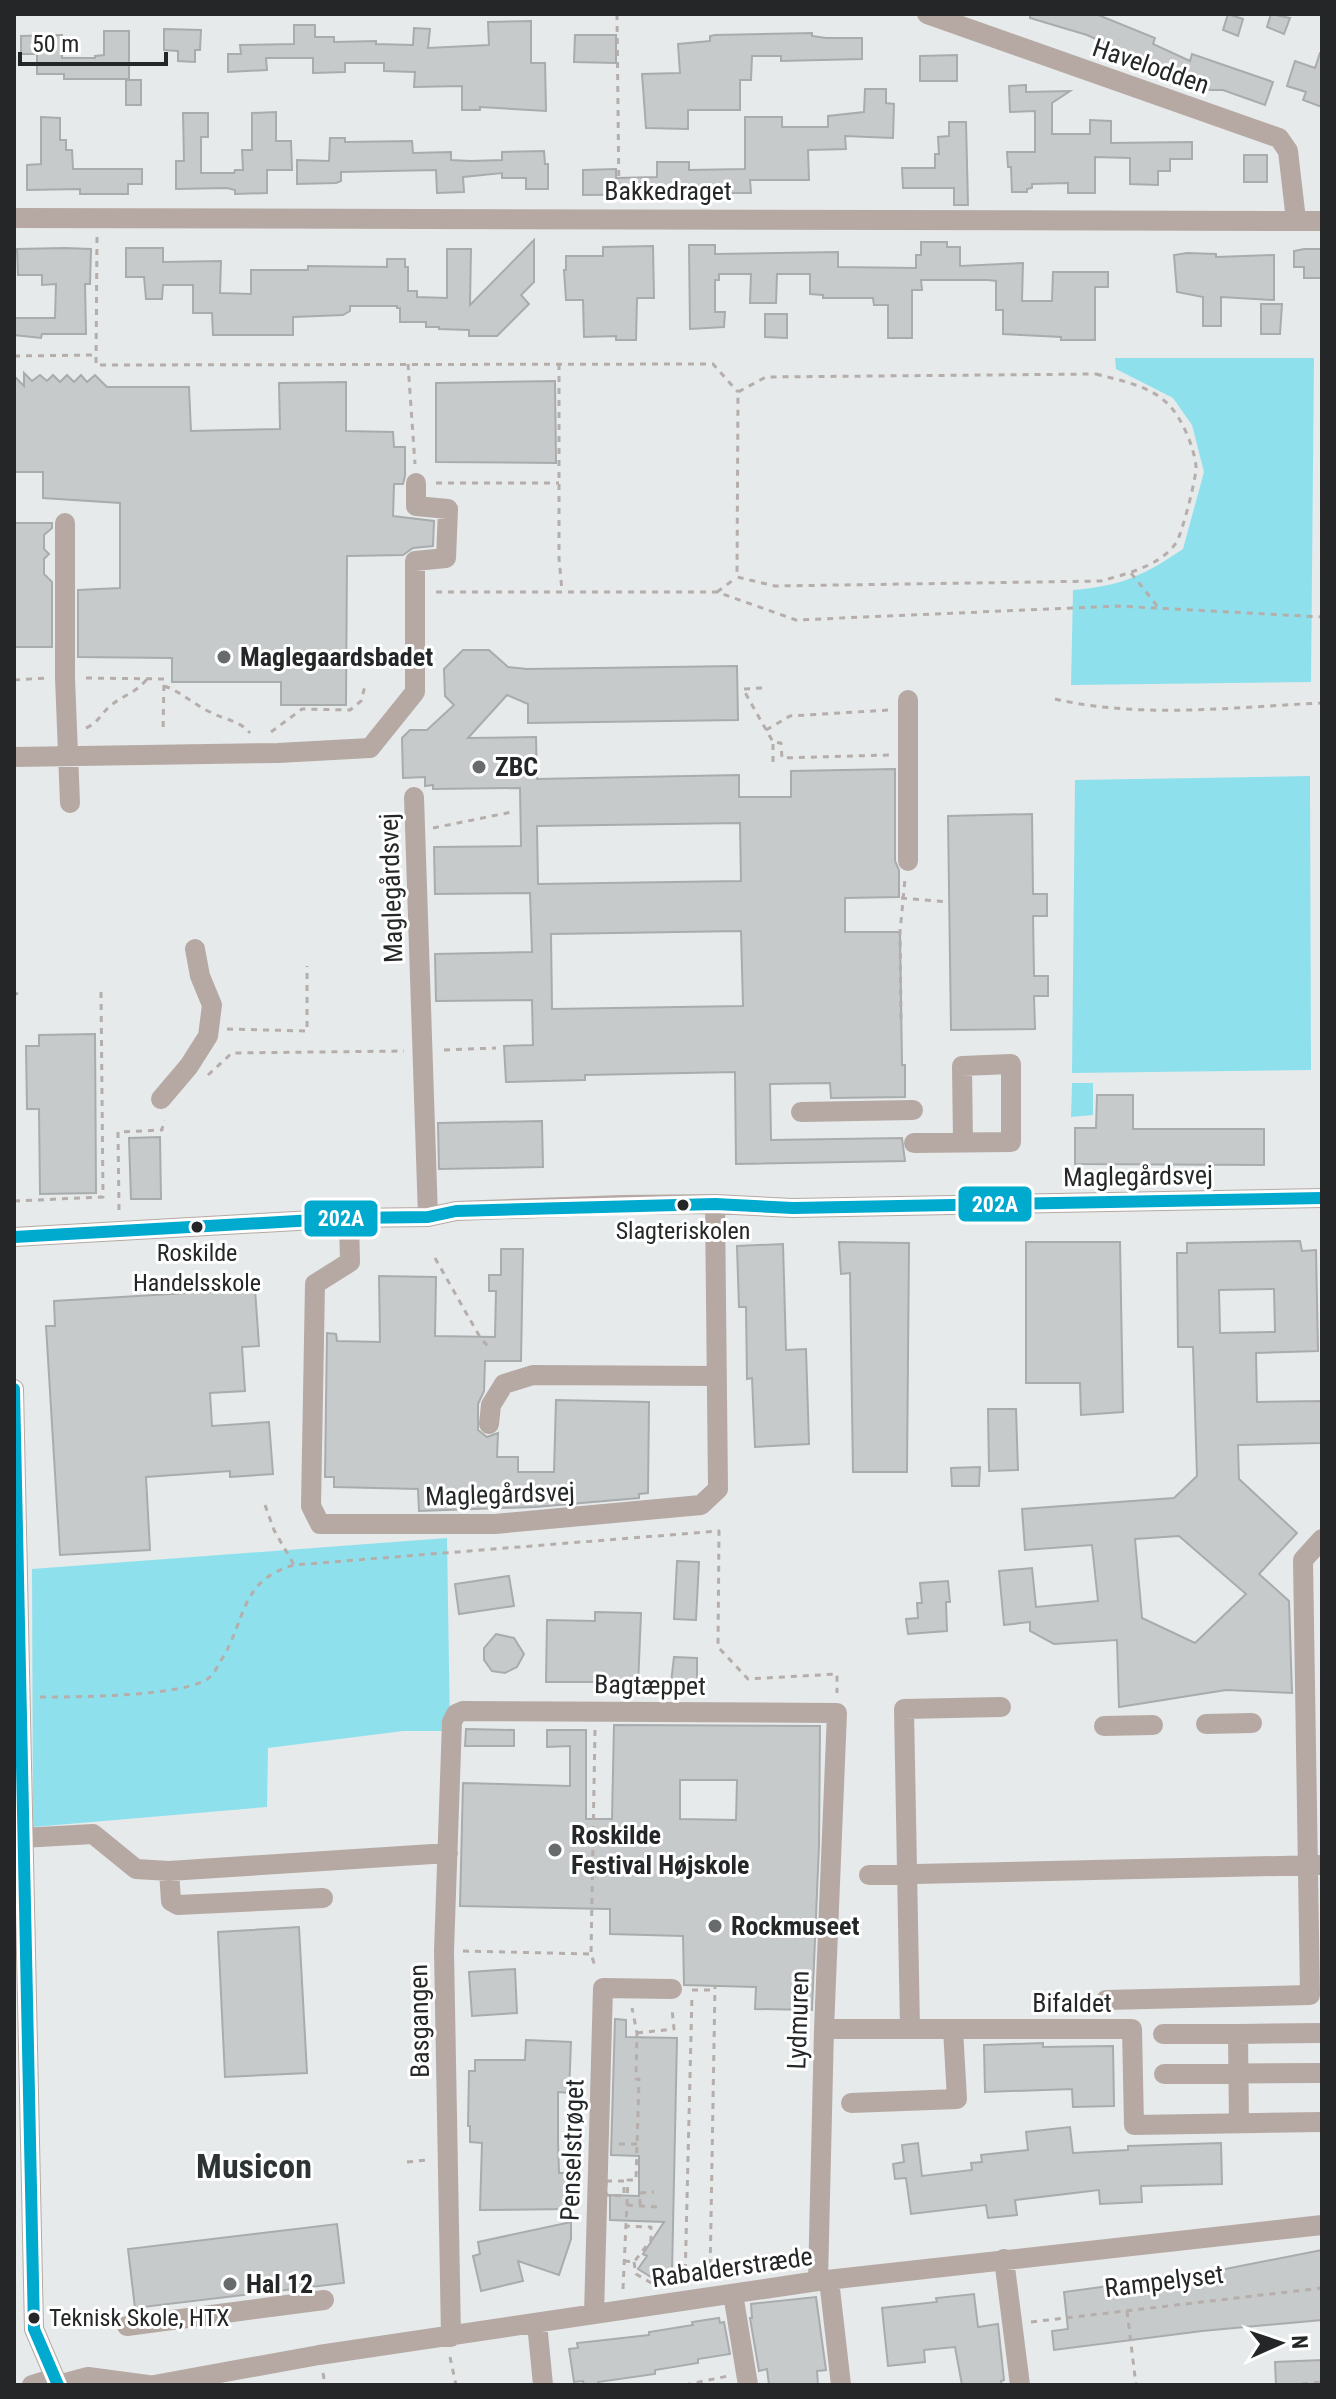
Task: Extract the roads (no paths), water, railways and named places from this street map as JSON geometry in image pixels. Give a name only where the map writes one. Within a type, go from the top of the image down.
[{"type":"street","name":"Havelodden","points":[[927,14],[1279,138],[1288,151],[1296,220]]},
{"type":"street","name":"Bakkedraget","points":[[14,218],[1322,221]]},
{"type":"street","points":[[14,757],[163,756],[370,748],[415,692],[415,561],[446,558],[448,509],[416,506],[416,483]]},
{"type":"street","points":[[65,523],[65,678],[70,803]]},
{"type":"street","points":[[908,705],[908,861]]},
{"type":"street","name":"Maglegårdsvej","points":[[414,797],[428,1217]]},
{"type":"street","points":[[163,1108],[208,1036],[212,1005],[200,976],[195,949]]},
{"type":"street","points":[[914,1143],[1011,1142],[1011,1064],[962,1066],[963,1142]]},
{"type":"street","points":[[801,1112],[913,1110]]},
{"type":"street","name":"Maglegårdsvej","points":[[14,1237],[349,1218],[428,1217],[456,1211],[622,1205],[715,1204],[793,1208],[1322,1198]]},
{"type":"street","name":"Maglegårdsvej","points":[[349,1218],[350,1262],[315,1284],[311,1506],[320,1524],[495,1524],[701,1505],[718,1489],[715,1204]]},
{"type":"street","points":[[489,1424],[491,1405],[504,1384],[533,1375],[716,1376]]},
{"type":"street","points":[[14,1389],[22,1838],[18,1862],[21,2063],[34,2329],[57,2383]]},
{"type":"street","points":[[1106,2000],[1310,1995],[1315,1865],[1303,1560],[1322,1539]]},
{"type":"street","points":[[910,2029],[904,1709],[1001,1707]]},
{"type":"street","name":"Bagtæppet","points":[[463,1711],[837,1713]]},
{"type":"street","name":"Basgangen","points":[[448,2337],[444,1951],[452,1722],[456,1714],[463,1711]]},
{"type":"street","name":"Lydmuren","points":[[837,1713],[824,2033],[823,2280],[841,2385]]},
{"type":"street","points":[[1206,1724],[1252,1723]]},
{"type":"street","points":[[1104,1726],[1153,1725]]},
{"type":"street","points":[[22,1838],[93,1834],[136,1869],[169,1871],[448,1853]]},
{"type":"street","points":[[869,1875],[1315,1865]]},
{"type":"street","points":[[169,1871],[169,1895],[171,1901],[178,1905],[323,1898]]},
{"type":"street","name":"Penselstrøget","points":[[594,2314],[603,1988],[679,1996]]},
{"type":"street","name":"Bifaldet","points":[[824,2033],[910,2029],[1132,2029],[1134,2125],[1322,2122]]},
{"type":"street","points":[[851,2103],[957,2099],[953,2029]]},
{"type":"street","points":[[1163,2034],[1322,2033]]},
{"type":"street","points":[[1238,2034],[1239,2123]]},
{"type":"street","points":[[1164,2074],[1322,2073]]},
{"type":"street","name":"Rabalderstræde","points":[[32,2385],[88,2377],[151,2385],[319,2355],[823,2280],[1322,2225]]},
{"type":"street","points":[[1004,2259],[1020,2385]]},
{"type":"street","points":[[733,2294],[747,2379]]},
{"type":"street","points":[[127,2326],[324,2300]]},
{"type":"street","points":[[537,2323],[543,2385]]},
{"type":"place","name":"Maglegaardsbadet","points":[[224,657]]},
{"type":"place","name":"ZBC","points":[[479,767]]},
{"type":"place","name":"Slagteriskolen","points":[[683,1205]]},
{"type":"place","name":"Roskilde Handelsskole","points":[[197,1227]]},
{"type":"place","name":"Roskilde Festival Højskole","points":[[555,1850]]},
{"type":"place","name":"Rockmuseet","points":[[715,1926]]},
{"type":"place","name":"Hal 12","points":[[230,2284]]},
{"type":"place","name":"Teknisk Skole, HTX","points":[[34,2318]]},
{"type":"district","name":"Musicon","points":[[254,2166]]}]
